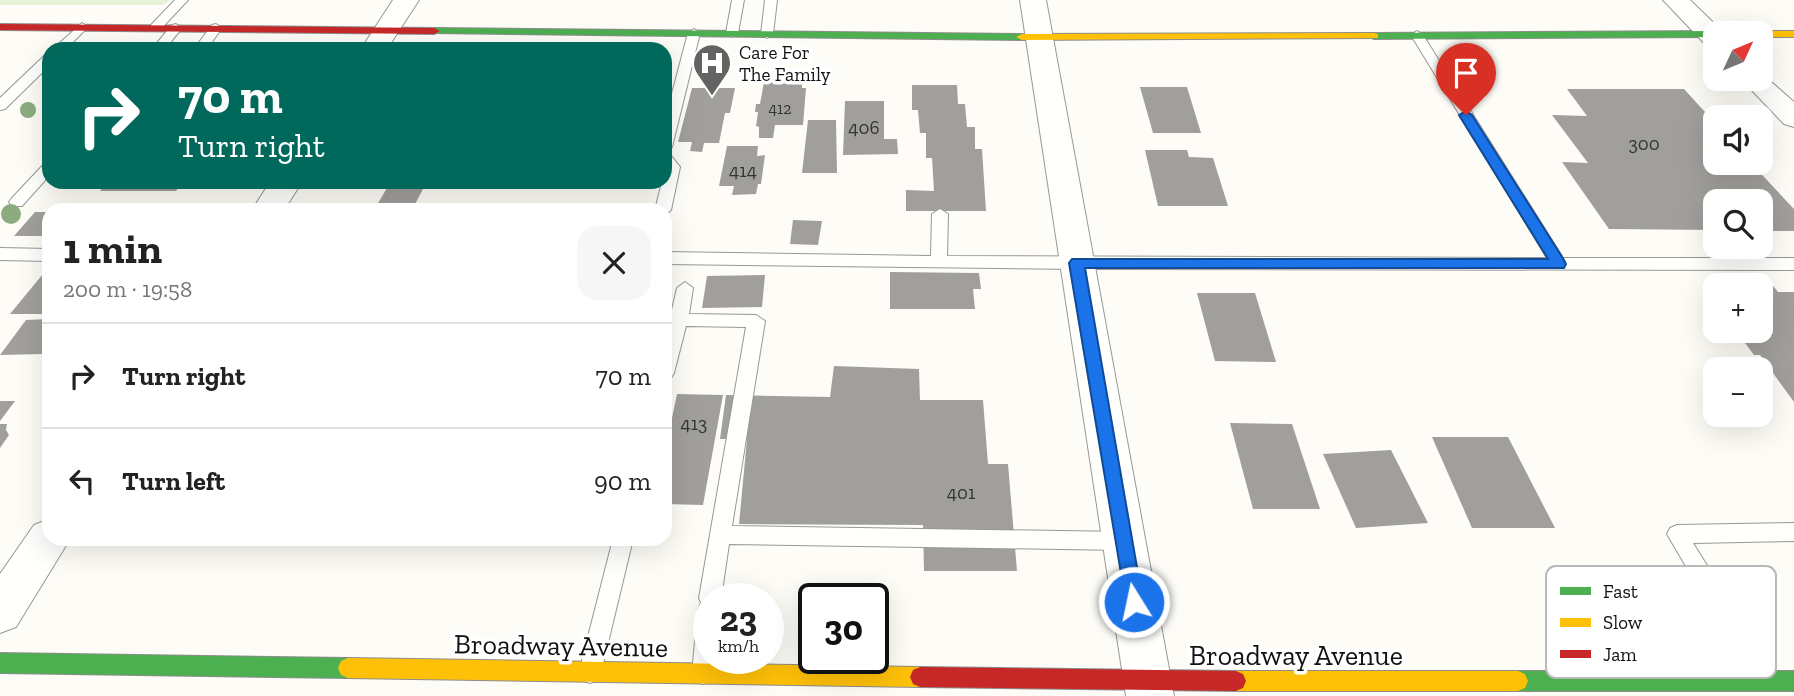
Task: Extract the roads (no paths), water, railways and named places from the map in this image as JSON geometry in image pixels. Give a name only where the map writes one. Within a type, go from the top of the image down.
[{"type":"street","points":[[380,39],[406,0]]},
{"type":"street","points":[[1033,0],[1148,689]]},
{"type":"street","points":[[1676,0],[1703,26]]},
{"type":"street","points":[[0,27],[216,28],[380,39],[694,33],[1039,37],[1703,36]]},
{"type":"street","points":[[1773,34],[1794,34]]},
{"type":"street","points":[[1767,91],[1794,118]]},
{"type":"street","points":[[0,612],[44,546]]},
{"type":"street","name":"Broadway Avenue","points":[[0,663],[693,674]]},
{"type":"street","name":"Broadway Avenue","points":[[702,674],[745,685],[1148,689],[1794,681]]},
{"type":"lane","points":[[155,28],[182,0]]},
{"type":"lane","points":[[732,33],[738,0]]},
{"type":"lane","points":[[768,34],[771,0]]},
{"type":"lane","points":[[66,42],[82,27]]},
{"type":"lane","points":[[164,42],[176,28]]},
{"type":"lane","points":[[205,42],[216,28]]},
{"type":"lane","points":[[672,119],[694,33]]},
{"type":"lane","points":[[1417,35],[1559,264]]},
{"type":"lane","points":[[0,106],[42,66]]},
{"type":"lane","points":[[17,202],[42,175]]},
{"type":"lane","points":[[939,261],[940,214]]},
{"type":"lane","points":[[0,254],[42,255]]},
{"type":"lane","points":[[672,258],[1077,263],[1794,264]]},
{"type":"lane","points":[[672,346],[685,288]]},
{"type":"lane","points":[[679,320],[756,321],[712,583]]},
{"type":"lane","points":[[1696,566],[1677,534],[1794,532]]},
{"type":"lane","points":[[719,535],[1123,541]]},
{"type":"lane","points":[[590,672],[620,546]]},
{"type":"place","name":"Care For The Family","points":[[712,97]]}]
